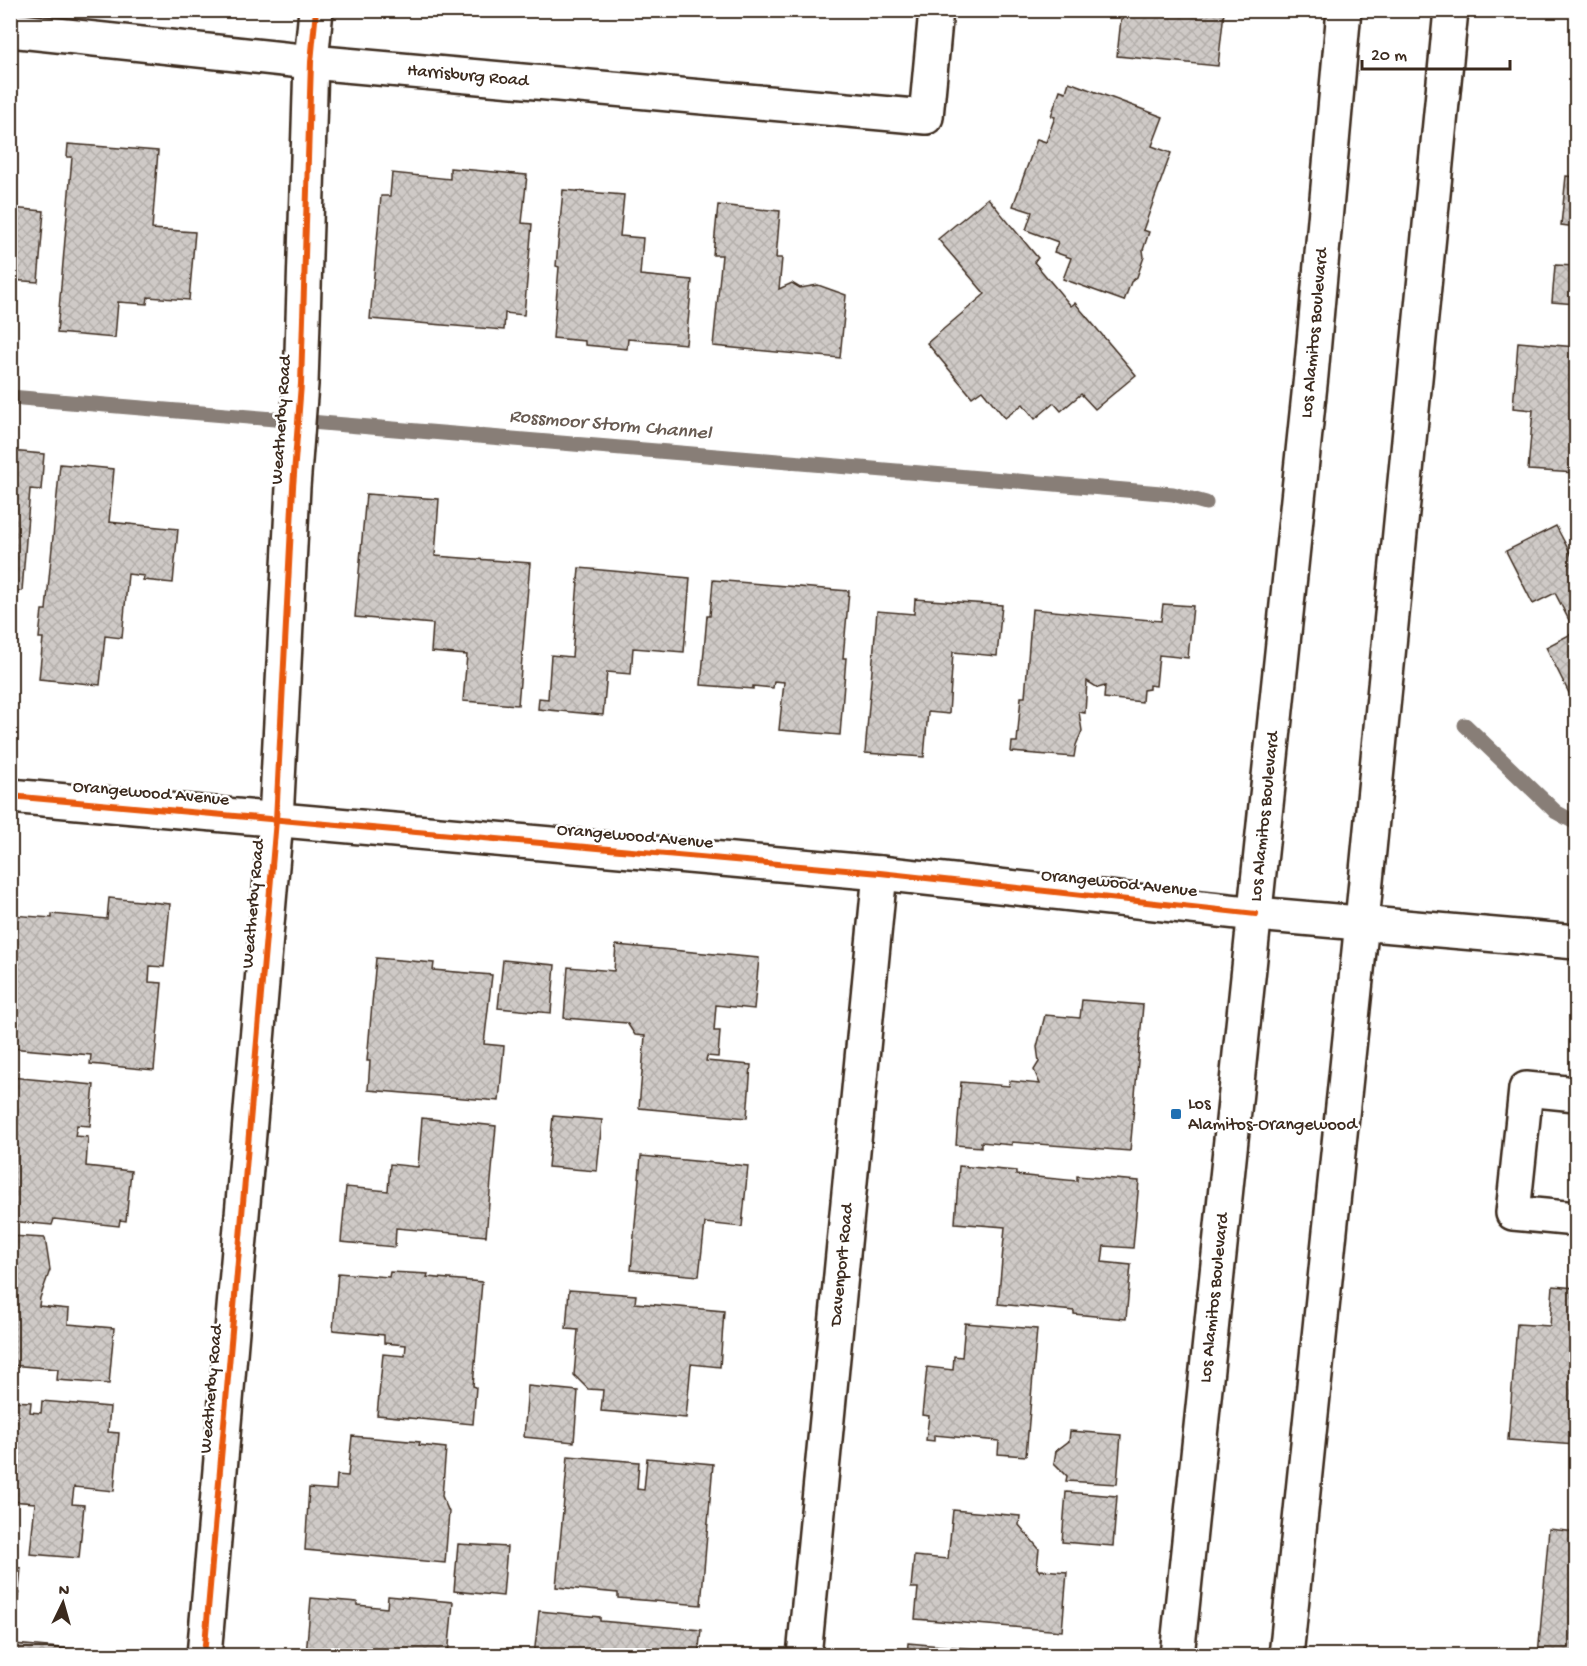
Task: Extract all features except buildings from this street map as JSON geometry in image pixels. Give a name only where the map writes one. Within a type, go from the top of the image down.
[{"type":"street","name":"Weatherby Road","points":[[204,1656],[276,820],[300,384],[311,62],[316,10]]},
{"type":"street","name":"Harrisburg Road","points":[[10,30],[311,62],[926,117],[936,10]]},
{"type":"street","name":"Los Alamitos Boulevard","points":[[1177,1656],[1311,375],[1344,10]]},
{"type":"street","points":[[1286,1656],[1362,922],[1451,10]]},
{"type":"street","name":"Orangewood Avenue","points":[[10,796],[880,873],[1256,914],[1576,942]]},
{"type":"street","name":"Davenport Road","points":[[804,1656],[880,873]]},
{"type":"street","points":[[1576,1094],[1526,1089],[1513,1213],[1576,1219]]},
{"type":"waterway","name":"Rossmoor Storm Channel","points":[[10,397],[1173,494],[1206,503]]},
{"type":"waterway","points":[[1465,725],[1556,812],[1576,823]]},
{"type":"cycle path","points":[[204,1656],[276,820],[293,487],[301,384],[311,62],[316,10]]},
{"type":"cycle path","points":[[10,796],[880,873],[1256,914]]},
{"type":"place","name":"Los Alamitos-Orangewood","points":[[1176,1114]]}]
